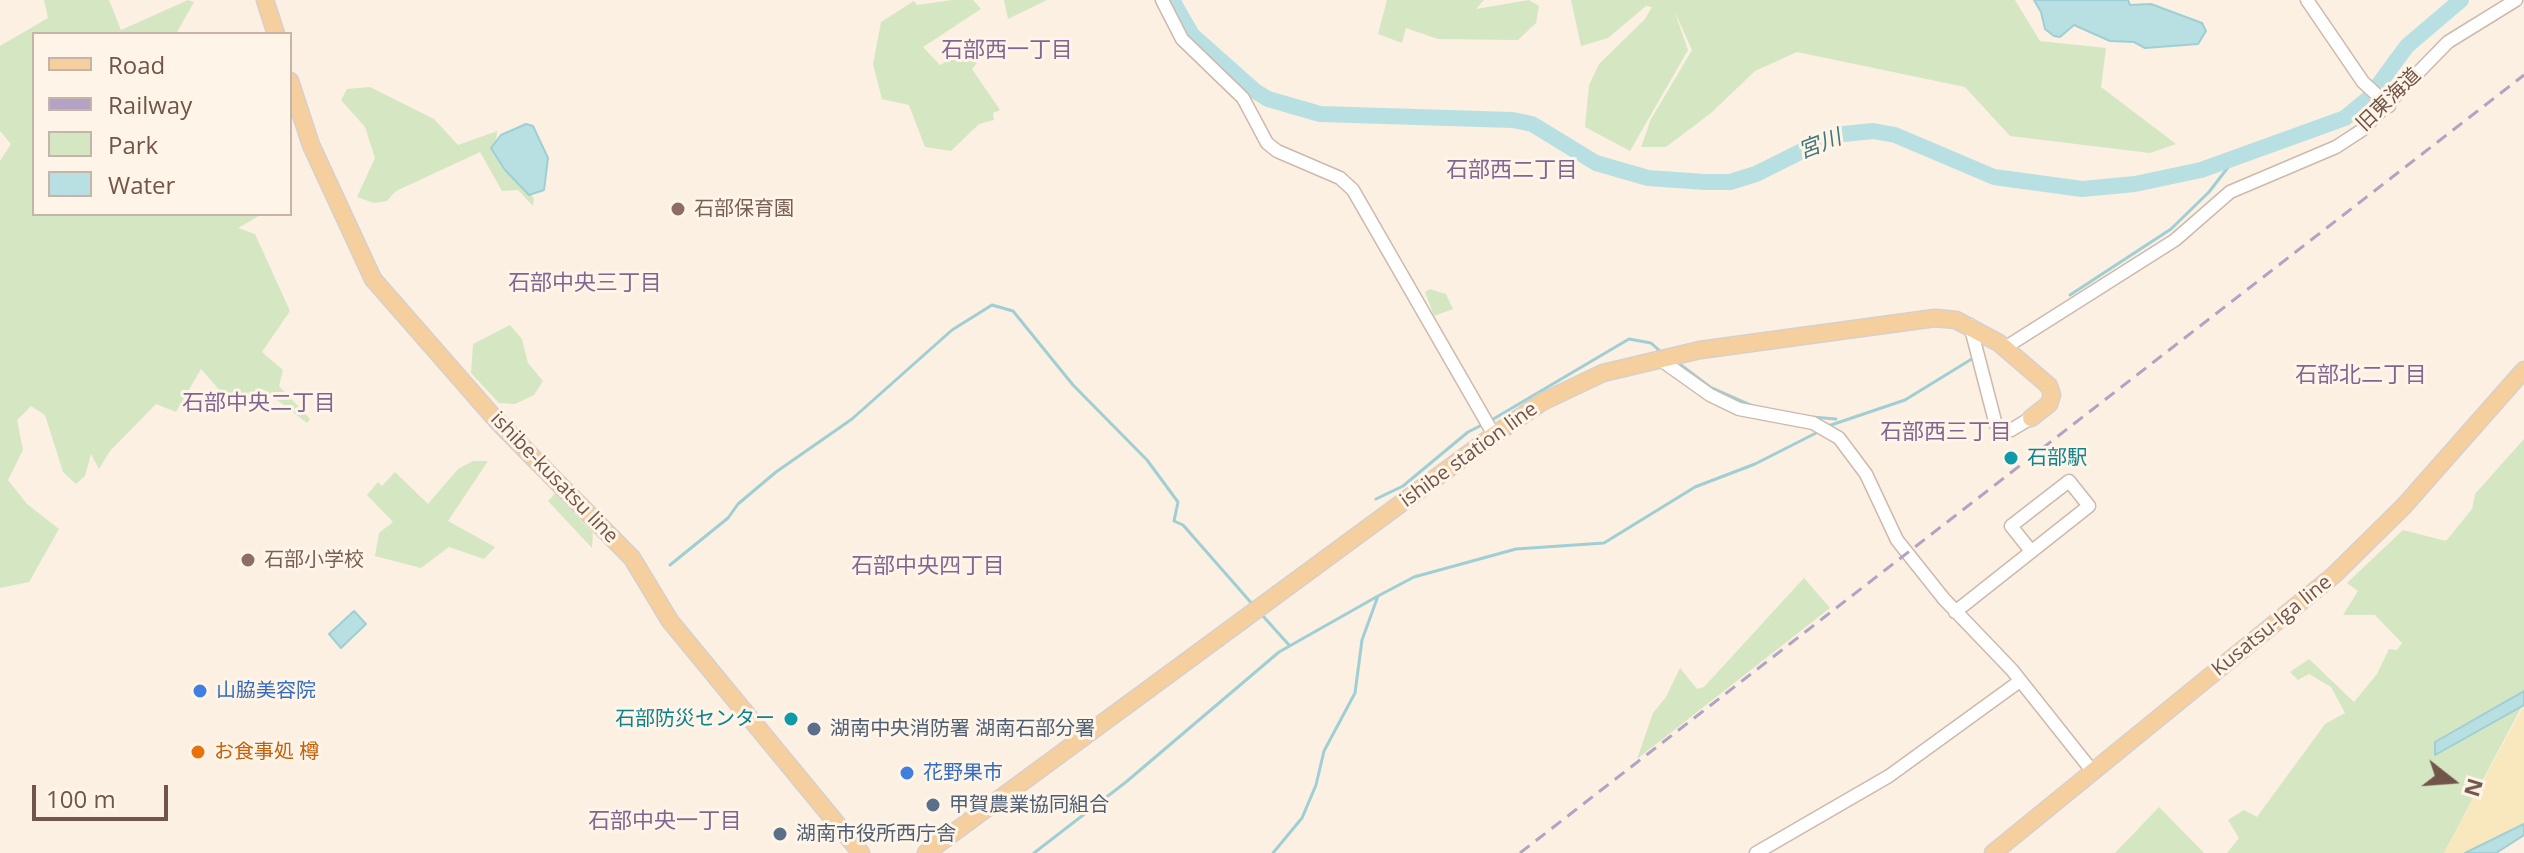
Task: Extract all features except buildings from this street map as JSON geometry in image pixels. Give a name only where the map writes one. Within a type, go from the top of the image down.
[{"type":"main road","points":[[265,0],[275,32]]},
{"type":"main road","name":"ishibe-kusatsu line","points":[[292,87],[311,145],[373,279],[498,422],[632,558],[670,621],[861,853]]},
{"type":"main road","name":"ishibe station line","points":[[926,853],[1494,435],[1567,389],[1603,373],[1658,358],[1935,318],[1970,325],[1999,343],[2042,378],[2052,391],[2049,404],[2031,418]]},
{"type":"main road","name":"Kusatsu-Iga line","points":[[1993,853],[2334,575],[2404,506],[2524,370]]},
{"type":"street","points":[[1162,0],[1182,39],[1243,98],[1267,143],[1277,151],[1340,178],[1353,190],[1494,435]]},
{"type":"street","points":[[2307,0],[2363,82],[2385,104]]},
{"type":"street","name":"旧東海道","points":[[1999,343],[2175,240],[2210,207],[2249,181],[2336,147],[2448,42],[2516,0]]},
{"type":"street","points":[[1970,325],[1996,425],[2011,430],[2031,418]]},
{"type":"street","points":[[1658,358],[1710,395],[1739,409],[1813,423],[1833,433],[1866,474],[1897,540],[1955,612],[2020,681],[2093,772]]},
{"type":"street","points":[[1955,612],[2089,506],[2069,481],[2011,526],[2031,551]]},
{"type":"street","points":[[1756,853],[1889,776],[2020,681]]},
{"type":"green space","points":[[44,0],[109,0],[121,30],[188,0],[194,2],[177,32],[32,32],[32,216],[259,216],[238,228],[255,234],[290,311],[262,352],[283,370],[279,386],[310,419],[307,423],[263,389],[236,409],[201,369],[176,412],[156,404],[110,451],[99,469],[91,454],[85,476],[76,484],[63,472],[45,415],[31,406],[17,420],[23,450],[8,480],[27,504],[59,529],[29,582],[0,588],[0,161],[11,144],[0,131],[0,46],[48,18]]},
{"type":"green space","points":[[973,0],[981,9],[923,47],[940,65],[956,55],[977,63],[972,69],[1000,110],[993,113],[994,120],[979,124],[951,151],[925,147],[909,105],[882,99],[873,64],[881,22],[914,1],[917,5]]},
{"type":"green space","points":[[1004,0],[1047,0],[1008,19]]},
{"type":"green space","points":[[1387,0],[1484,0],[1476,9],[1529,0],[1539,6],[1536,23],[1518,40],[1438,39],[1406,28],[1402,43],[1378,34]]},
{"type":"green space","points":[[1571,0],[2015,0],[2040,41],[2106,48],[2101,87],[2176,144],[2150,153],[2010,136],[1965,87],[1797,52],[1755,71],[1711,113],[1666,147],[1641,147],[1651,119],[1692,50],[1674,10],[1688,50],[1630,151],[1585,127],[1589,85],[1599,64],[1645,19],[1652,7],[1646,6],[1608,38],[1581,46]]},
{"type":"green space","points":[[370,87],[434,119],[458,145],[497,131],[496,142],[513,179],[534,198],[533,206],[518,190],[502,191],[480,152],[396,191],[387,201],[374,203],[357,197],[375,158],[365,127],[341,100],[347,89]]},
{"type":"green space","points":[[1430,289],[1446,294],[1453,309],[1434,316],[1425,292]]},
{"type":"green space","points":[[510,325],[522,339],[528,363],[543,381],[534,395],[515,404],[499,403],[471,373],[473,344]]},
{"type":"green space","points":[[2524,439],[2524,691],[2435,754],[2522,706],[2444,853],[2227,853],[2239,838],[2228,820],[2244,810],[2257,817],[2325,724],[2345,713],[2331,687],[2309,674],[2298,680],[2290,672],[2309,659],[2354,702],[2377,674],[2389,649],[2397,650],[2402,643],[2375,615],[2343,615],[2358,591],[2347,583],[2403,530],[2446,541],[2472,509],[2475,494]]},
{"type":"green space","points":[[473,461],[488,461],[448,521],[495,547],[484,559],[449,547],[421,568],[375,556],[379,533],[393,522],[367,495],[378,482],[382,486],[395,472],[428,504],[458,469]]},
{"type":"green space","points":[[555,493],[593,533],[592,548],[548,501]]},
{"type":"green space","points":[[1804,578],[1830,608],[1637,759],[1653,713],[1666,697],[1680,668],[1697,689],[1704,687]]},
{"type":"green space","points":[[2159,807],[2204,853],[2115,853]]},
{"type":"sand","points":[[2524,705],[2524,824],[2465,853],[2444,853]]},
{"type":"water","points":[[2034,0],[2128,0],[2130,5],[2151,4],[2202,23],[2206,31],[2198,44],[2145,48],[2134,42],[2110,41],[2074,25],[2060,37],[2054,36],[2045,29]]},
{"type":"water","points":[[526,124],[533,126],[548,158],[544,190],[529,195],[505,170],[491,148],[501,135]]},
{"type":"water","points":[[354,611],[366,624],[341,648],[329,634]]},
{"type":"water","points":[[2524,691],[2524,705],[2435,755],[2435,742]]},
{"type":"water","points":[[2524,824],[2524,835],[2496,853],[2465,853]]},
{"type":"waterway","name":"宮川","points":[[1172,0],[1192,35],[1255,91],[1268,99],[1320,114],[1513,120],[1532,124],[1596,163],[1648,178],[1705,182],[1730,182],[1756,174],[1834,135],[1873,131],[1895,135],[1994,177],[2082,189],[2135,184],[2201,170],[2345,118],[2368,99],[2407,46],[2461,0]]},
{"type":"waterway","points":[[2070,295],[2171,229],[2209,192],[2236,157]]},
{"type":"waterway","points":[[670,565],[728,518],[738,504],[776,472],[852,419],[952,330],[992,305],[1013,311],[1073,385],[1147,460],[1178,502],[1174,521],[1183,525],[1254,606]]},
{"type":"waterway","points":[[1490,421],[1629,339],[1651,343],[1661,352]]},
{"type":"waterway","points":[[1828,426],[1905,400],[1975,357]]},
{"type":"waterway","points":[[1677,362],[1710,387],[1753,406]]},
{"type":"waterway","points":[[1812,417],[1836,419]]},
{"type":"waterway","points":[[1376,499],[1403,486],[1468,432],[1484,424]]},
{"type":"waterway","points":[[1034,853],[1126,782],[1279,652],[1378,596],[1414,577],[1516,549],[1604,543],[1695,487],[1755,464],[1818,432]]},
{"type":"waterway","points":[[1273,853],[1302,818],[1316,785],[1324,751],[1355,693],[1362,640],[1378,596]]},
{"type":"waterway","points":[[1262,615],[1289,645]]},
{"type":"railway","points":[[1520,853],[2524,75]]},
{"type":"place","name":"石部保育園","points":[[678,209]]},
{"type":"place","name":"石部駅","points":[[2011,458]]},
{"type":"place","name":"石部小学校","points":[[248,560]]},
{"type":"place","name":"山脇美容院","points":[[200,691]]},
{"type":"place","name":"石部防災センター","points":[[791,719]]},
{"type":"place","name":"湖南中央消防署 湖南石部分署","points":[[814,729]]},
{"type":"place","name":"お食事処 樽","points":[[198,752]]},
{"type":"place","name":"花野果市","points":[[907,773]]},
{"type":"place","name":"甲賀農業協同組合","points":[[933,805]]},
{"type":"place","name":"湖南市役所西庁舎","points":[[780,834]]},
{"type":"district","name":"石部西一丁目","points":[[1007,51]]},
{"type":"district","name":"石部西二丁目","points":[[1512,171]]},
{"type":"district","name":"石部中央三丁目","points":[[585,284]]},
{"type":"district","name":"石部北二丁目","points":[[2361,376]]},
{"type":"district","name":"石部中央二丁目","points":[[259,404]]},
{"type":"district","name":"石部西三丁目","points":[[1946,433]]},
{"type":"district","name":"石部中央四丁目","points":[[928,567]]},
{"type":"district","name":"石部中央一丁目","points":[[665,822]]}]
